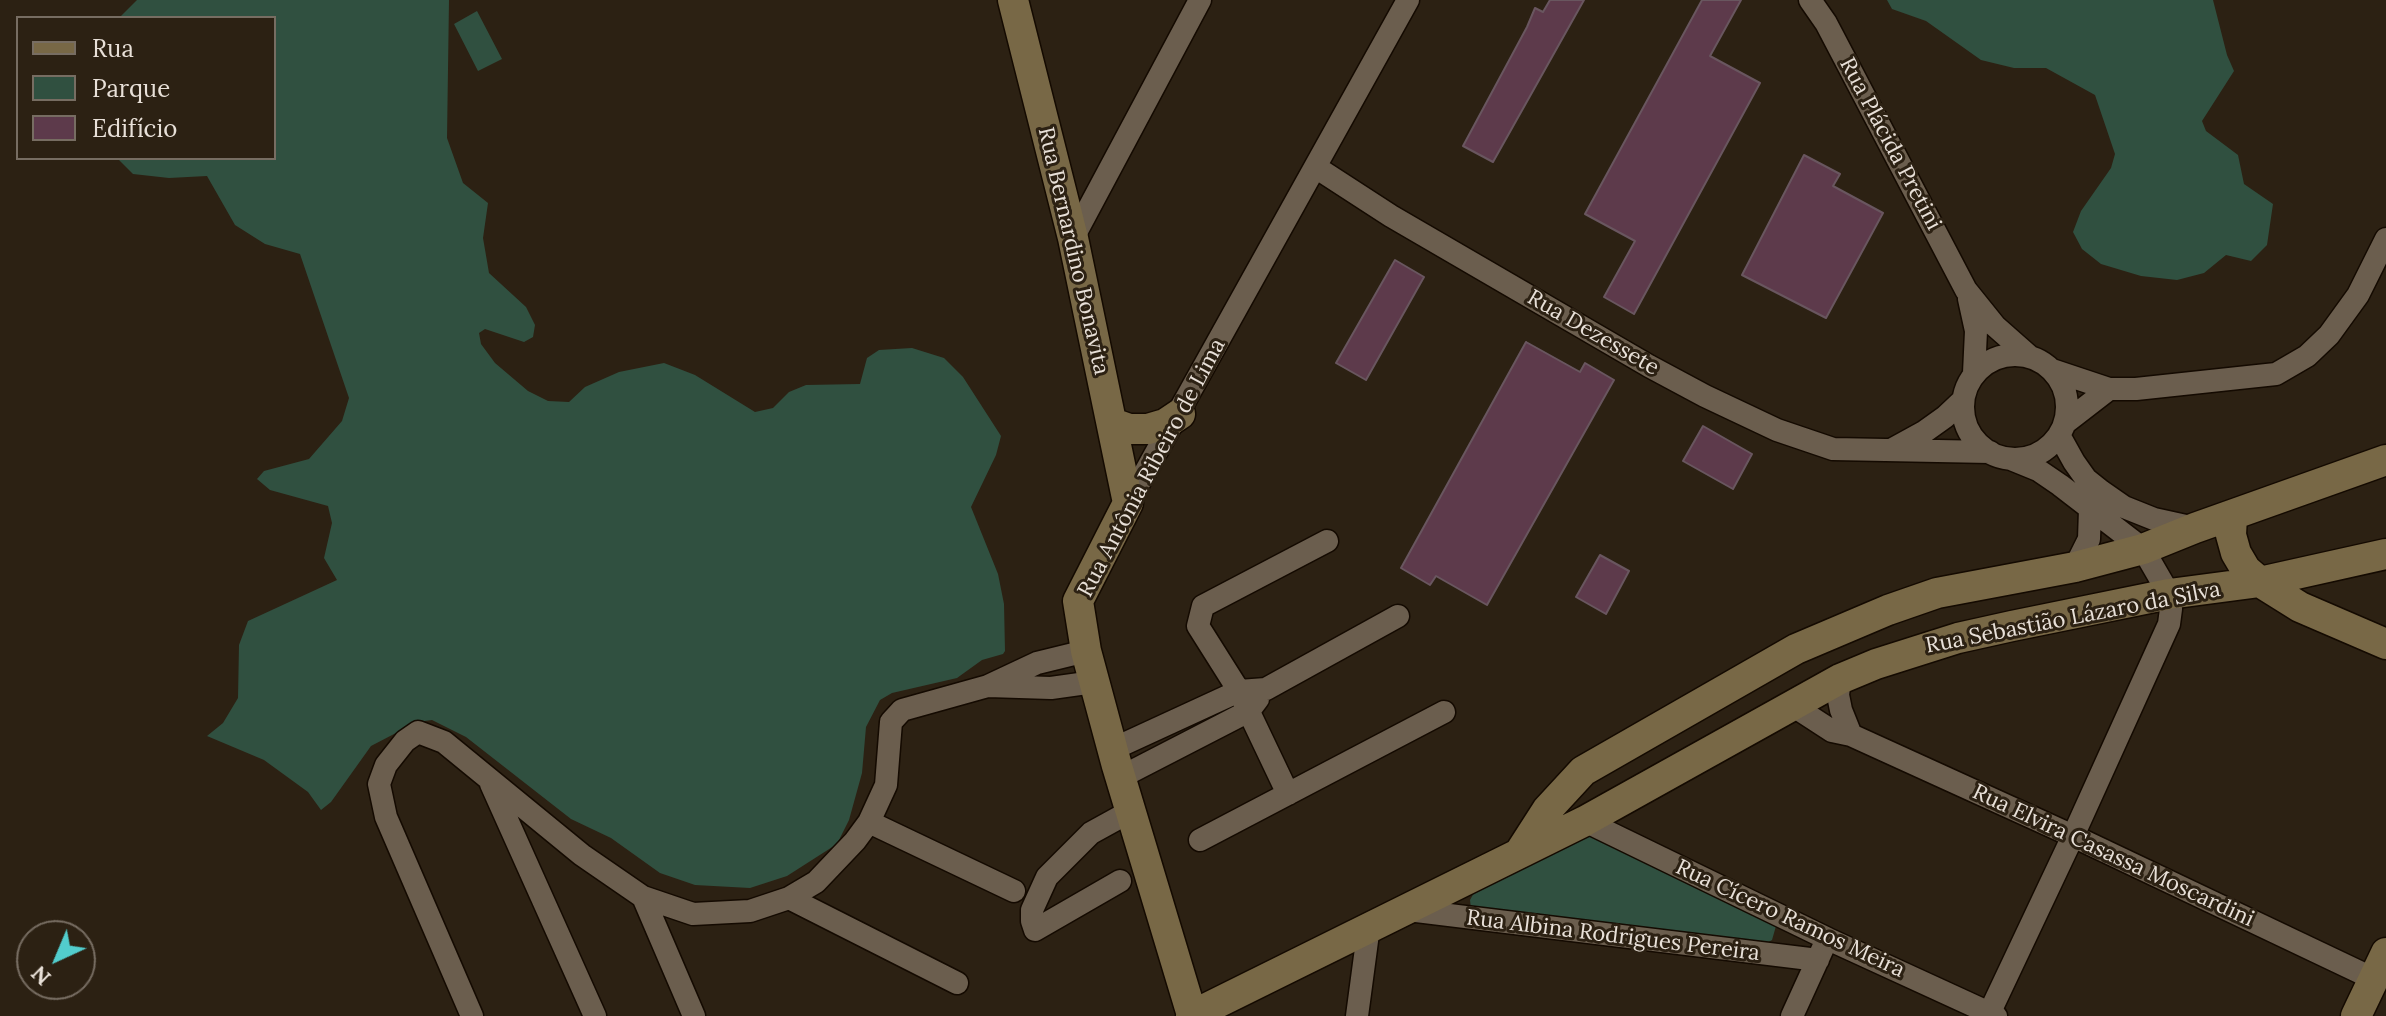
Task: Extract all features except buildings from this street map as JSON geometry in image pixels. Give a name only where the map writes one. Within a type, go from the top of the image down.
[{"type":"street","name":"Rua Bernardino Bonavita","points":[[1013,0],[1073,238],[1128,503]]},
{"type":"street","points":[[1073,238],[1200,0]]},
{"type":"street","name":"Rua Antônia Ribeiro de Lima","points":[[1192,1016],[1094,682],[1078,601],[1128,503],[1408,0]]},
{"type":"street","name":"Rua Plácida Pretini","points":[[1810,0],[1826,23],[1966,290],[1995,326],[2029,356]]},
{"type":"street","name":"Rua Dezessete","points":[[1317,168],[1391,216],[1705,396],[1777,430],[1833,449],[2001,455]]},
{"type":"street","points":[[1888,452],[1924,432],[1963,400],[1974,373],[1999,357],[2014,354],[2029,356],[2052,370],[2109,389],[2136,389],[2276,374],[2307,356],[2329,335],[2358,295],[2386,239]]},
{"type":"street","name":"Rua Plácida Pretini","points":[[1966,290],[1976,331],[1974,373]]},
{"type":"street","points":[[2052,370],[2066,395],[2062,429],[2074,462],[2086,479],[2124,507],[2154,519],[2195,528]]},
{"type":"street","points":[[2001,455],[2038,454],[2109,389]]},
{"type":"street","points":[[1963,400],[1968,430],[1977,443],[2038,470],[2143,549],[2169,594],[2171,609],[2169,624],[1991,1015]]},
{"type":"street","points":[[1112,423],[1129,429],[1148,429],[1165,424],[1180,414]]},
{"type":"street","points":[[1520,854],[1547,810],[1583,771],[1796,649],[1937,593],[2075,567],[2143,549],[2386,460]]},
{"type":"street","points":[[2075,567],[2089,539],[2090,509]]},
{"type":"street","points":[[2232,516],[2231,535],[2236,553],[2246,570],[2260,582],[2300,607],[2386,644]]},
{"type":"street","points":[[1288,794],[1244,701],[1198,626],[1203,606],[1327,541]]},
{"type":"street","name":"Rua Sebastião Lázaro da Silva","points":[[1192,1016],[1585,821],[1840,679],[1915,650],[1958,638],[2169,594],[2260,582],[2386,554]]},
{"type":"street","points":[[2324,568],[2320,578],[2320,599],[2329,619]]},
{"type":"street","points":[[1117,763],[1244,701],[1398,616]]},
{"type":"street","points":[[472,1016],[386,817],[379,784],[386,765],[405,741],[418,732],[444,742],[582,855],[643,897],[693,914],[750,911],[789,898],[816,882],[855,841],[869,822],[886,785],[891,722],[902,710],[988,686],[1037,663],[1086,651]]},
{"type":"street","points":[[1840,679],[1838,695],[1851,735]]},
{"type":"street","points":[[988,686],[1051,688],[1094,682]]},
{"type":"street","name":"Rua Elvira Casassa Moscardini","points":[[1792,705],[1832,731],[1851,735],[2073,836],[2380,966]]},
{"type":"street","points":[[1200,840],[1444,712]]},
{"type":"street","points":[[488,779],[595,1016]]},
{"type":"street","points":[[1120,881],[1035,930],[1032,910],[1047,877],[1091,833],[1131,811]]},
{"type":"street","name":"Rua Cícero Ramos Meira","points":[[1585,821],[1991,1015]]},
{"type":"street","points":[[869,822],[1014,891]]},
{"type":"street","points":[[643,897],[694,1016]]},
{"type":"street","points":[[789,898],[957,983]]},
{"type":"street","name":"Rua Albina Rodrigues Pereira","points":[[1408,910],[1818,960]]},
{"type":"street","points":[[1357,1016],[1369,926]]},
{"type":"street","points":[[1792,1016],[1828,939]]},
{"type":"street","points":[[2356,1016],[2380,966]]},
{"type":"green space","points":[[137,0],[449,0],[447,138],[463,183],[488,203],[483,238],[489,273],[526,307],[535,325],[533,337],[524,342],[485,329],[479,333],[481,344],[495,363],[528,391],[548,401],[569,402],[585,387],[619,372],[664,363],[695,375],[755,412],[773,408],[789,392],[806,385],[860,384],[867,358],[879,350],[912,348],[944,358],[963,377],[1001,436],[996,455],[971,507],[998,574],[1004,604],[1005,651],[982,660],[957,678],[892,693],[880,700],[866,727],[862,773],[849,820],[837,844],[787,876],[750,888],[695,885],[660,873],[611,838],[571,819],[466,737],[432,720],[417,722],[371,746],[331,802],[321,810],[308,792],[264,760],[207,736],[223,723],[238,698],[239,645],[248,621],[337,580],[324,558],[332,523],[328,506],[270,490],[257,479],[264,471],[309,459],[342,421],[349,398],[300,254],[265,244],[235,225],[207,176],[169,178],[133,174],[119,160],[276,160],[276,16],[121,16]]},
{"type":"green space","points":[[1887,0],[2213,0],[2234,71],[2202,121],[2206,131],[2238,155],[2244,184],[2273,204],[2267,245],[2251,261],[2226,255],[2204,273],[2177,280],[2141,276],[2101,264],[2082,249],[2073,232],[2081,211],[2111,168],[2115,154],[2095,95],[2046,68],[2014,68],[1981,60],[1926,21],[1892,9]]},
{"type":"green space","points":[[477,11],[502,59],[478,71],[454,24]]},
{"type":"green space","points":[[1584,833],[1773,920],[1776,926],[1772,940],[1763,945],[1471,909],[1470,900],[1476,889]]}]
